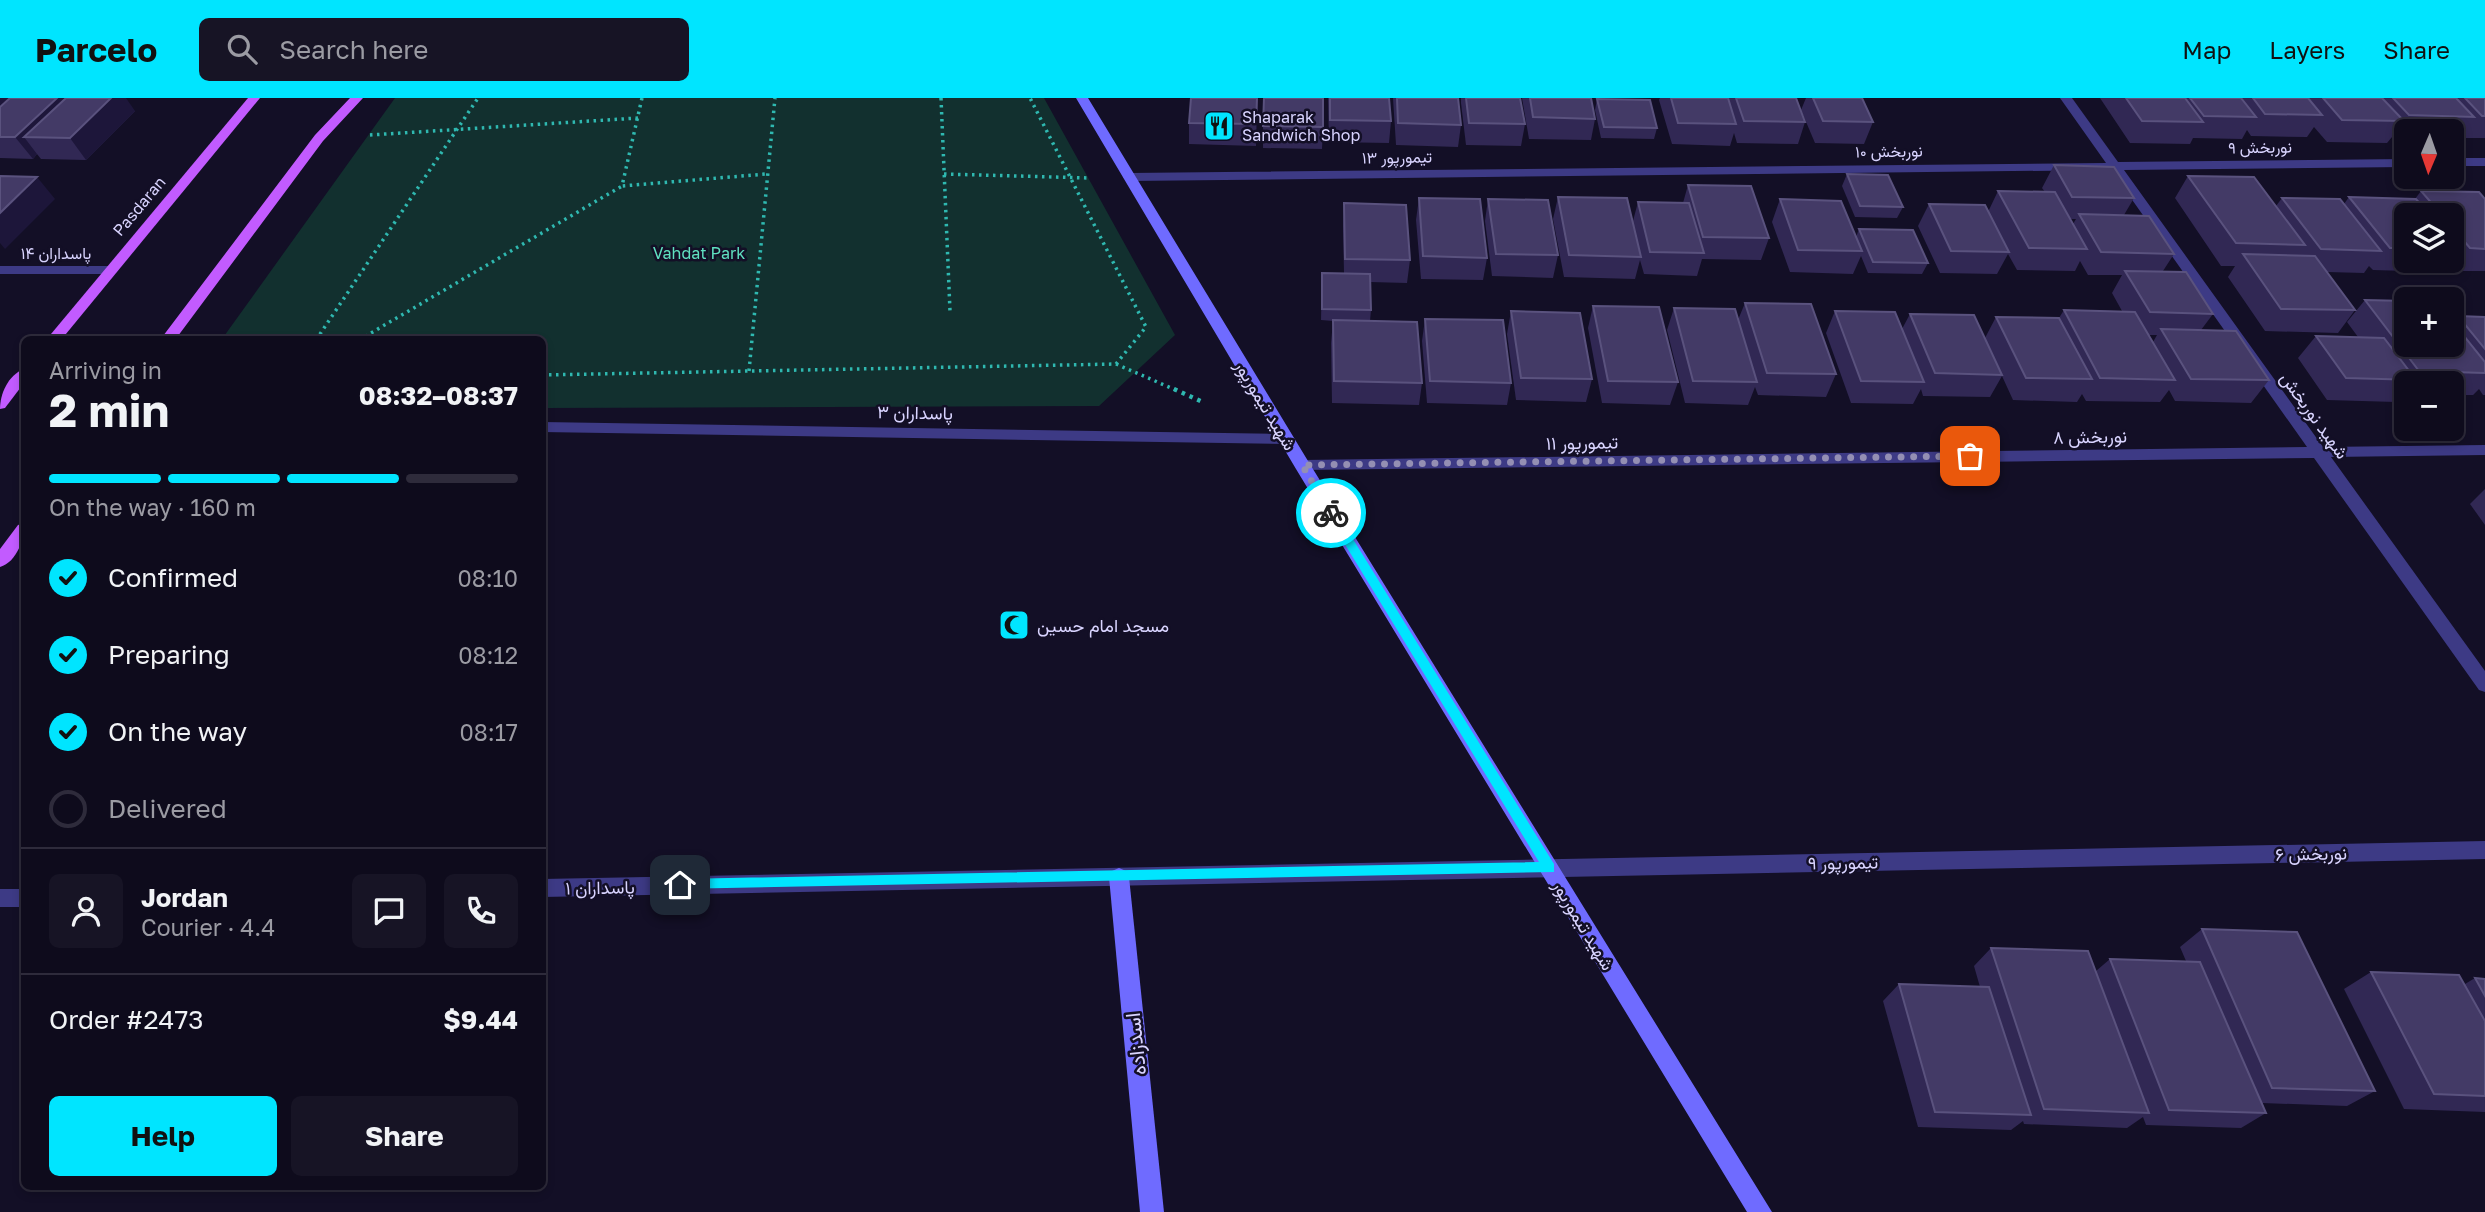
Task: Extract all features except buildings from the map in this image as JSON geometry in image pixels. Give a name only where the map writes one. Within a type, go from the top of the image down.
[{"type":"main road","name":"Pasdaran","points":[[56,336],[254,98]]},
{"type":"main road","points":[[170,336],[319,138],[357,98]]},
{"type":"main road","points":[[0,404],[21,378]]},
{"type":"main road","points":[[0,561],[21,533]]},
{"type":"street","name":"شهید تیمورپور","points":[[1082,98],[1286,439],[1760,1212]]},
{"type":"street","name":"شهید نوربخش","points":[[2066,98],[2485,685]]},
{"type":"street","points":[[2464,162],[2485,162]]},
{"type":"street","name":"نوربخش ۹","points":[[2114,166],[2394,163]]},
{"type":"street","name":"نوربخش ۱۰","points":[[1664,171],[2114,166]]},
{"type":"street","name":"تیمورپور ۱۳","points":[[1129,177],[1664,171]]},
{"type":"street","name":"پاسداران ۱۴","points":[[0,270],[111,270]]},
{"type":"street","name":"پاسداران ۳","points":[[546,427],[1286,439]]},
{"type":"street","name":"نوربخش ۸","points":[[1863,458],[2485,450]]},
{"type":"street","name":"تیمورپور ۱۱","points":[[1302,465],[1863,458]]},
{"type":"street","name":"نوربخش ۶","points":[[2138,857],[2485,850]]},
{"type":"street","name":"تیمورپور ۹","points":[[1119,877],[2138,857]]},
{"type":"street","name":"پاسداران ۱","points":[[546,888],[1119,877]]},
{"type":"street","name":"اسدزاده","points":[[1119,877],[1152,1212]]},
{"type":"street","points":[[0,898],[21,898]]},
{"type":"path","points":[[319,336],[478,98]]},
{"type":"path","points":[[622,186],[642,98]]},
{"type":"path","points":[[749,371],[775,98]]},
{"type":"path","points":[[941,98],[950,311]]},
{"type":"path","points":[[546,375],[1116,364],[1146,327],[1030,98]]},
{"type":"path","points":[[319,138],[638,118]]},
{"type":"path","points":[[366,336],[622,186],[766,174]]},
{"type":"path","points":[[944,174],[1129,177]]},
{"type":"green space","name":"Vahdat Park","points":[[395,98],[1044,98],[1175,335],[1099,406],[546,408],[546,336],[224,336]]},
{"type":"way so far","points":[[1331,513],[1302,465],[1970,456]]},
{"type":"place","name":"Shaparak Sandwich Shop","points":[[1219,126]]},
{"type":"place","name":"مسجد امام حسین","points":[[1014,625]]},
{"type":"route","points":[[680,885],[1549,868],[1331,513]]}]
